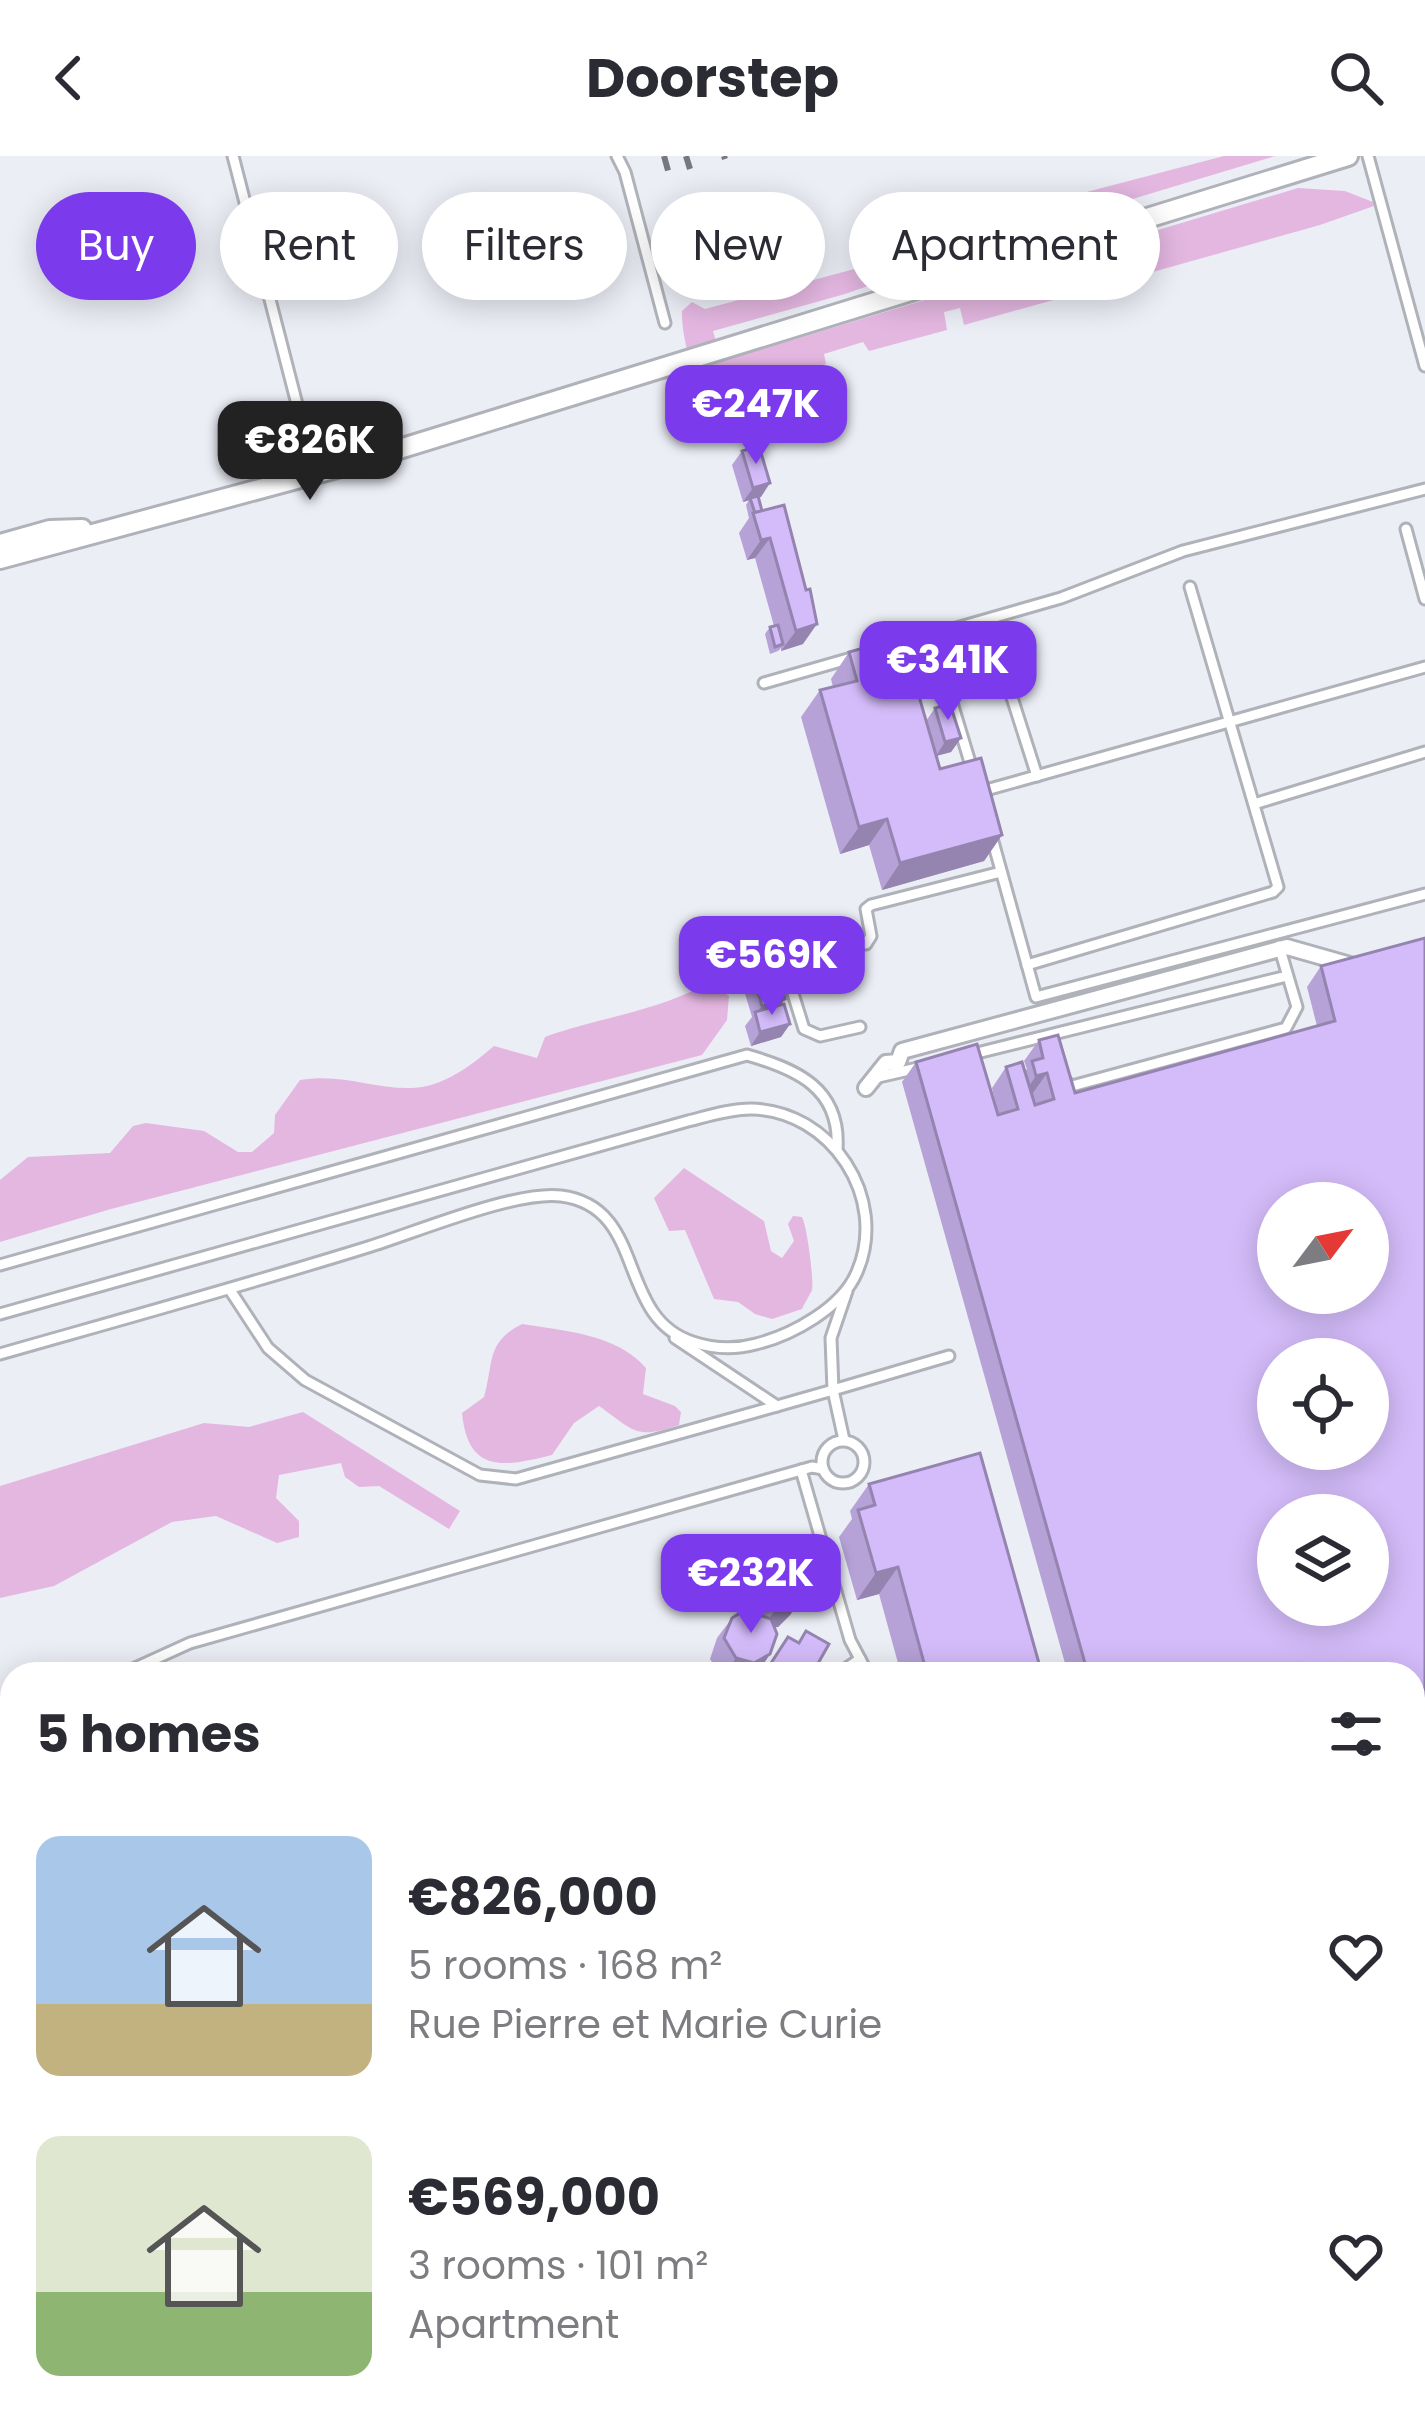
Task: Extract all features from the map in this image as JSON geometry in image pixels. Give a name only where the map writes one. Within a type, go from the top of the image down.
[{"type":"street","points":[[0,559],[315,474],[1348,156]]},
{"type":"street","points":[[0,544],[50,530],[111,529]]},
{"type":"street","points":[[870,1083],[886,1064],[898,1062],[902,1051],[1277,942],[1352,966],[1368,964]]},
{"type":"lane","points":[[233,156],[315,474]]},
{"type":"lane","points":[[617,156],[665,323]]},
{"type":"lane","points":[[1368,156],[1425,367]]},
{"type":"lane","points":[[764,683],[1061,598],[1184,551],[1425,489]]},
{"type":"lane","points":[[1406,529],[1425,598]]},
{"type":"lane","points":[[1027,965],[1276,890],[1190,587]]},
{"type":"lane","points":[[1001,663],[1036,776]]},
{"type":"lane","points":[[979,791],[1425,667]]},
{"type":"lane","points":[[946,683],[985,812]]},
{"type":"lane","points":[[1254,804],[1425,752]]},
{"type":"lane","points":[[990,832],[1055,1052]]},
{"type":"lane","points":[[860,1027],[812,1035],[799,1021],[787,962],[801,949],[834,938],[866,944],[871,936],[866,909],[871,905],[1001,872]]},
{"type":"lane","points":[[1036,997],[1277,942],[1425,894]]},
{"type":"lane","points":[[1060,1067],[1066,1083],[1072,1085],[1286,1028],[1297,1007],[1277,942]]},
{"type":"lane","points":[[962,1057],[1287,976]]},
{"type":"lane","points":[[0,1265],[747,1054],[803,1074],[832,1119],[837,1149],[860,1192],[866,1224],[862,1258],[831,1338],[833,1390],[844,1440]]},
{"type":"lane","points":[[870,1083],[940,1062]]},
{"type":"lane","points":[[0,1314],[720,1113],[749,1109],[788,1117],[837,1149]]},
{"type":"lane","points":[[0,1354],[230,1290],[508,1203],[557,1195],[590,1206],[605,1218],[627,1253],[646,1303],[669,1334],[777,1406]]},
{"type":"lane","points":[[669,1334],[723,1348],[757,1344],[801,1325],[849,1286]]},
{"type":"lane","points":[[230,1290],[268,1348],[305,1380],[443,1456],[496,1479],[516,1479],[950,1356]]},
{"type":"lane","points":[[823,1469],[824,1452],[844,1440]]},
{"type":"lane","points":[[148,1662],[190,1643],[801,1470],[823,1469],[836,1482],[845,1483],[858,1477],[863,1456],[857,1446],[844,1440]]},
{"type":"lane","points":[[801,1470],[850,1640],[862,1662]]},
{"type":"lane","points":[[856,1662],[860,1659]]},
{"type":"shaded area","points":[[1224,156],[1275,156],[1156,192],[1087,192]]},
{"type":"shaded area","points":[[1298,188],[1345,191],[1373,202],[1374,206],[1160,270],[1160,229]]},
{"type":"shaded area","points":[[849,270],[849,293],[825,300],[825,277]]},
{"type":"shaded area","points":[[739,300],[824,300],[713,331],[722,361],[925,300],[1053,300],[964,325],[960,308],[944,312],[947,330],[869,351],[863,342],[824,354],[826,364],[710,396],[693,369],[682,321],[682,311],[692,302],[705,309]]},
{"type":"shaded area","points":[[702,986],[718,988],[729,996],[727,1020],[702,1055],[0,1242],[0,1180],[28,1157],[110,1153],[133,1126],[146,1123],[204,1131],[238,1152],[252,1152],[274,1133],[275,1115],[300,1080],[330,1078],[424,1087],[456,1074],[494,1046],[537,1058],[545,1037]]},
{"type":"shaded area","points":[[684,1168],[764,1221],[771,1251],[782,1258],[794,1241],[788,1224],[793,1216],[802,1217],[812,1290],[802,1309],[772,1319],[738,1302],[714,1299],[685,1230],[669,1231],[654,1198]]},
{"type":"shaded area","points":[[522,1324],[589,1336],[634,1357],[646,1368],[643,1394],[675,1406],[681,1412],[679,1425],[644,1432],[599,1406],[574,1423],[552,1455],[504,1463],[480,1456],[466,1433],[462,1413],[484,1397],[497,1346]]},
{"type":"shaded area","points":[[303,1412],[460,1511],[449,1529],[379,1486],[359,1487],[345,1477],[341,1463],[279,1475],[276,1498],[299,1521],[299,1537],[277,1543],[216,1516],[172,1522],[54,1586],[0,1598],[0,1486],[204,1423],[249,1427]]},
{"type":"building","points":[[759,446],[770,483],[753,488],[742,451]]},
{"type":"building","points":[[758,496],[762,511],[755,513],[750,498]]},
{"type":"building","points":[[784,505],[817,624],[796,631],[770,538],[761,540],[753,513]]},
{"type":"building","points":[[778,625],[783,644],[775,647],[770,627]]},
{"type":"building","points":[[867,647],[876,675],[910,665],[940,769],[981,758],[1002,835],[900,863],[887,819],[859,827],[820,690],[857,681],[849,652]]},
{"type":"building","points":[[950,704],[961,738],[945,742],[935,708]]},
{"type":"building","points":[[1425,938],[1425,1662],[1085,1662],[916,1062],[977,1044],[998,1115],[1018,1109],[1006,1067],[1022,1062],[1035,1105],[1054,1099],[1047,1073],[1036,1076],[1032,1061],[1043,1058],[1039,1040],[1058,1035],[1075,1093],[1335,1021],[1321,966]]},
{"type":"building","points":[[773,956],[785,999],[762,1006],[750,963]]},
{"type":"building","points":[[784,1004],[790,1024],[760,1032],[755,1012]]},
{"type":"building","points":[[980,1453],[1039,1662],[924,1662],[898,1567],[876,1573],[858,1510],[875,1505],[869,1484]]},
{"type":"building","points":[[788,1556],[806,1572],[804,1595],[792,1606],[777,1607],[760,1596],[757,1571],[770,1558]]},
{"type":"building","points":[[745,1610],[771,1619],[777,1634],[770,1654],[756,1662],[736,1658],[724,1638],[732,1618]]},
{"type":"building","points":[[806,1631],[829,1644],[819,1662],[772,1662],[788,1637],[799,1643]]},
{"type":"railway","points":[[664,156],[669,174]]},
{"type":"railway","points":[[686,156],[690,169]]}]
